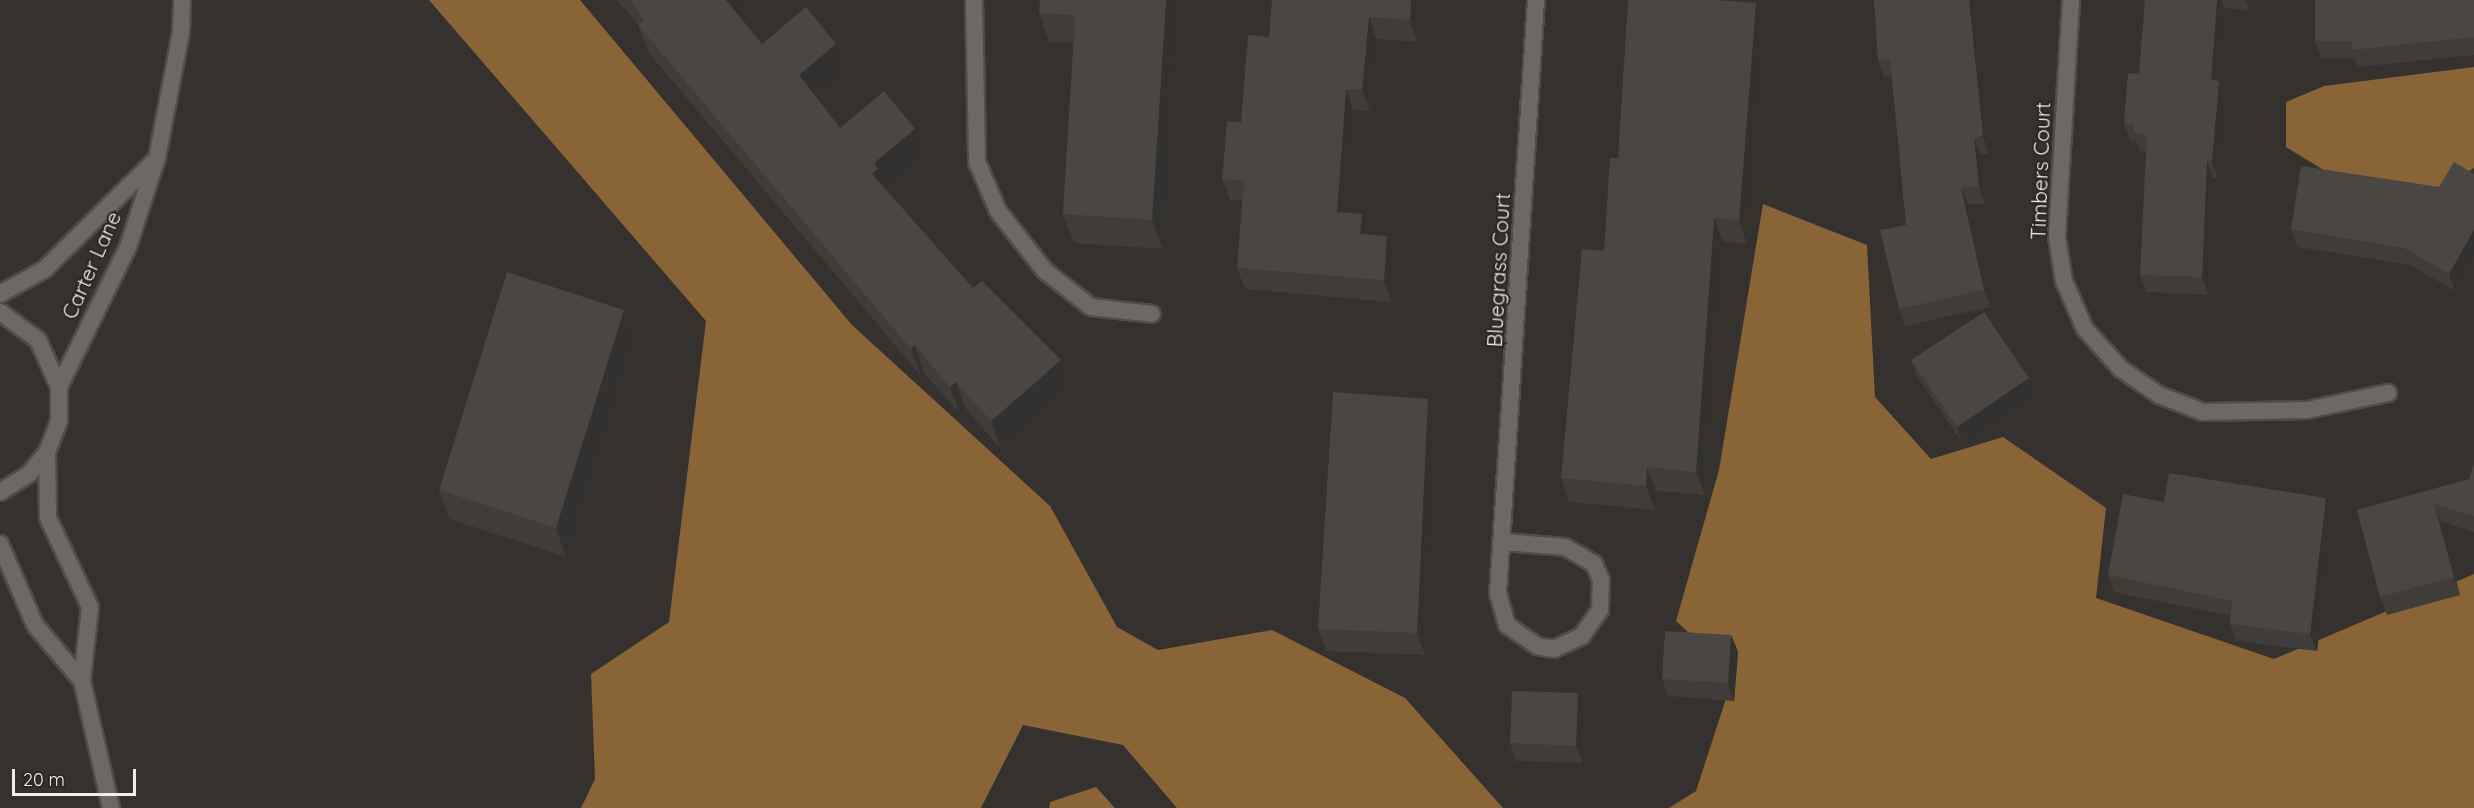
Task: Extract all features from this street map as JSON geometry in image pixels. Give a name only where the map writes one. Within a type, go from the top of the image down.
[{"type":"street","name":"Carter Lane","points":[[59,387],[128,247],[157,158],[181,32],[182,0]]},
{"type":"street","points":[[974,0],[977,162],[998,211],[1045,271],[1091,307],[1152,314]]},
{"type":"street","name":"Bluegrass Court","points":[[1504,542],[1564,547],[1594,564],[1601,580],[1600,610],[1582,636],[1554,649],[1537,646],[1508,626],[1498,592],[1504,542],[1536,0]]},
{"type":"street","name":"Timbers Court","points":[[2071,0],[2057,238],[2064,281],[2085,329],[2121,369],[2159,395],[2203,412],[2307,410],[2388,393]]},
{"type":"street","name":"Carter Lane","points":[[0,294],[45,269],[157,158]]},
{"type":"street","points":[[0,312],[38,340],[59,387],[58,421],[47,452],[29,474],[0,492]]},
{"type":"street","points":[[47,452],[48,518],[90,607],[82,681],[111,808]]},
{"type":"street","points":[[0,544],[35,625],[82,681]]},
{"type":"shaded area","points":[[429,0],[580,0],[852,325],[1050,506],[1117,627],[1158,650],[1272,630],[1405,698],[1503,808],[1177,808],[1123,745],[1023,725],[981,808],[581,808],[595,779],[591,674],[669,622],[706,321]]},
{"type":"shaded area","points":[[2474,67],[2474,168],[2437,192],[2343,182],[2286,147],[2286,102],[2324,86]]},
{"type":"shaded area","points":[[1763,204],[1867,245],[1875,397],[1931,459],[2003,437],[2106,508],[2096,598],[2274,659],[2474,574],[2474,808],[1669,808],[1696,791],[1734,674],[1676,621],[1719,470]]},
{"type":"shaded area","points":[[1096,787],[1115,808],[1049,808],[1050,802]]},
{"type":"building","points":[[631,0],[726,0],[762,44],[806,7],[836,44],[799,75],[840,128],[884,91],[915,129],[874,163],[878,169],[872,174],[973,288],[982,281],[1061,360],[991,421],[956,382],[950,387],[915,345],[911,349],[638,25],[644,20]]},
{"type":"building","points":[[1040,0],[1166,0],[1152,220],[1063,214],[1075,15],[1039,13]]},
{"type":"building","points":[[1272,0],[1411,0],[1410,20],[1369,17],[1362,90],[1346,89],[1337,212],[1362,214],[1360,234],[1387,236],[1384,280],[1237,268],[1244,181],[1222,179],[1227,121],[1241,122],[1248,35],[1269,37]]},
{"type":"building","points":[[1628,0],[1714,0],[1756,3],[1739,220],[1714,218],[1696,472],[1647,467],[1646,486],[1561,478],[1582,249],[1604,251],[1610,158],[1618,158]]},
{"type":"building","points":[[1874,0],[1969,0],[1983,136],[1974,138],[1979,186],[1961,188],[1984,290],[1899,309],[1880,230],[1906,225],[1890,59],[1878,60]]},
{"type":"building","points":[[2145,0],[2217,0],[2211,80],[2219,81],[2212,161],[2207,161],[2202,277],[2140,275],[2147,135],[2134,133],[2134,124],[2124,123],[2128,73],[2139,74]]},
{"type":"building","points":[[2315,0],[2474,0],[2474,37],[2351,50],[2352,42],[2315,41]]},
{"type":"building","points":[[2454,162],[2474,174],[2474,230],[2449,274],[2404,248],[2291,229],[2301,166],[2439,187]]},
{"type":"building","points":[[507,272],[624,310],[556,528],[439,490]]},
{"type":"building","points":[[1984,312],[2029,378],[1957,427],[1911,360]]},
{"type":"building","points":[[1333,392],[1428,399],[1417,633],[1318,629]]},
{"type":"building","points":[[2474,463],[2474,516],[2434,504],[2454,577],[2380,597],[2357,510],[2469,479]]},
{"type":"building","points":[[2169,473],[2326,498],[2310,634],[2230,624],[2232,601],[2108,575],[2123,494],[2164,502]]},
{"type":"building","points":[[1665,631],[1731,635],[1728,683],[1662,679]]},
{"type":"building","points":[[1512,691],[1578,693],[1576,746],[1510,743]]}]
